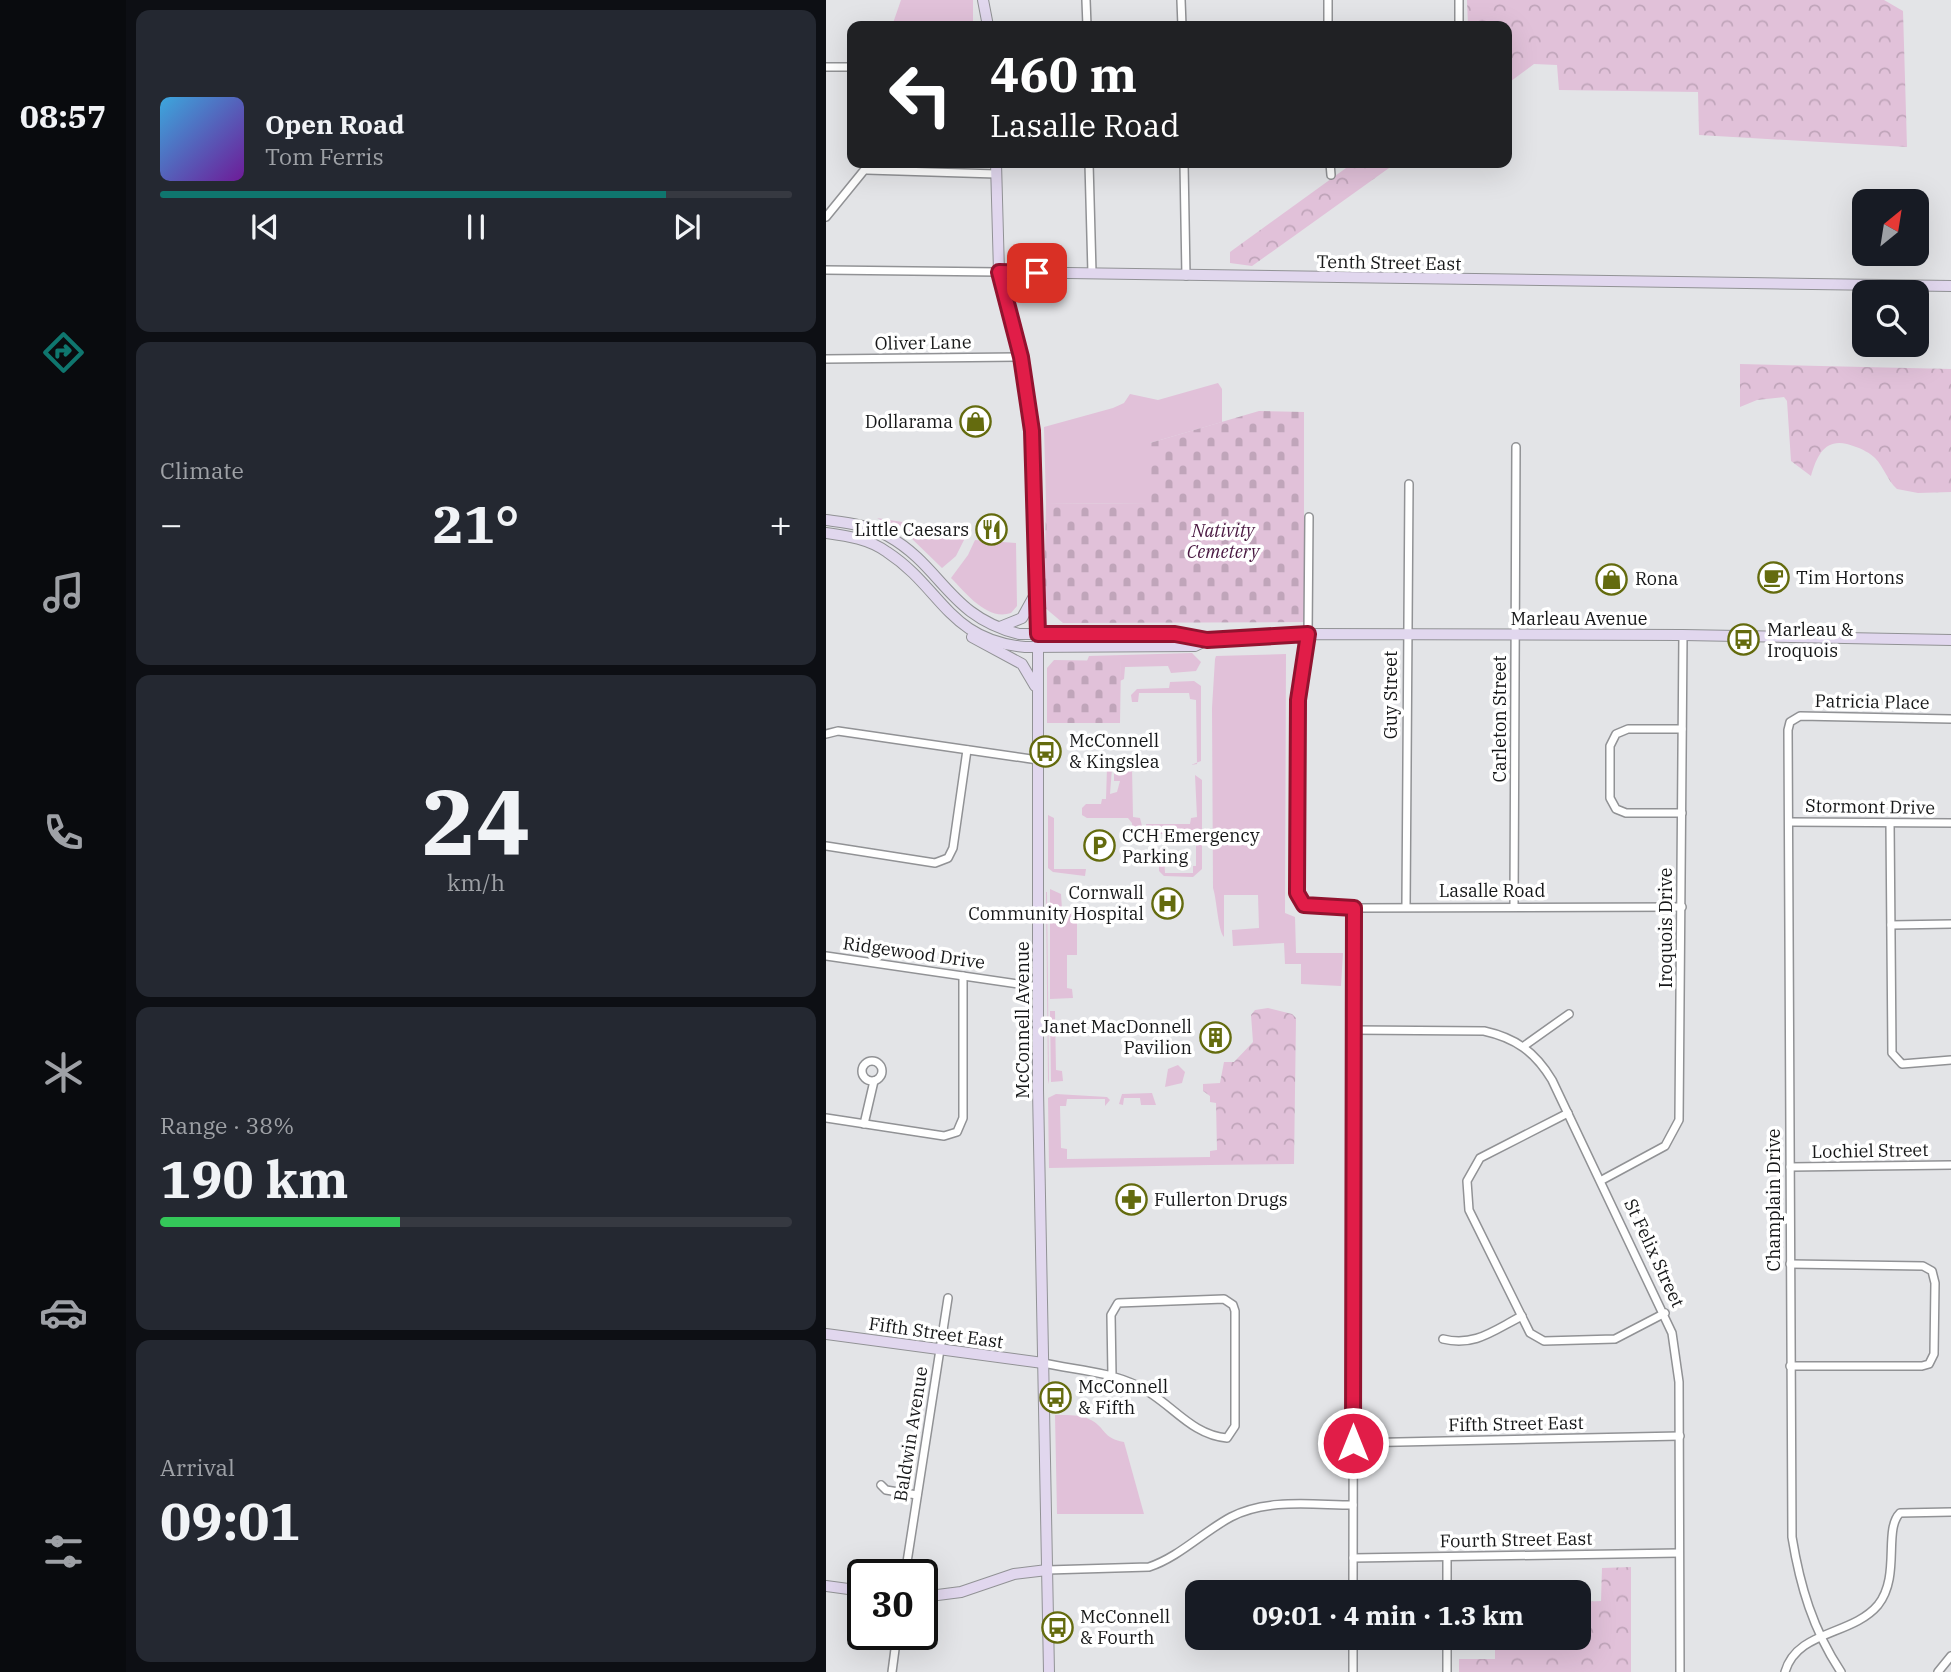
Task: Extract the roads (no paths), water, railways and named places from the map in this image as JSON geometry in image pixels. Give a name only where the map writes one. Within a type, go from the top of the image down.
[{"type":"main road","points":[[983,0],[985,21]]},
{"type":"main road","name":"McConnell Avenue","points":[[996,168],[999,272],[1021,357],[1032,431],[1038,634],[1039,987],[1049,1672]]},
{"type":"main road","name":"Tenth Street East","points":[[999,272],[1951,286]]},
{"type":"main road","points":[[826,520],[870,527],[895,540],[914,555],[968,612],[996,628],[1014,624],[1025,615],[1033,603],[1036,584]]},
{"type":"main road","points":[[826,533],[860,539],[886,551],[906,567],[979,642],[1022,664],[1037,690]]},
{"type":"main road","name":"Marleau Avenue","points":[[955,619],[985,638],[1012,646],[1195,646],[1207,640]]},
{"type":"main road","name":"Marleau Avenue","points":[[996,628],[1019,635],[1175,634],[1207,640],[1308,634],[1682,635],[1951,640]]},
{"type":"main road","name":"Fifth Street East","points":[[826,1334],[1043,1363]]},
{"type":"main road","points":[[938,1595],[961,1592],[1014,1574],[1047,1570]]},
{"type":"main road","points":[[826,1586],[847,1589]]},
{"type":"street","points":[[1086,0],[1087,21]]},
{"type":"street","points":[[1181,0],[1182,21]]},
{"type":"street","points":[[1328,0],[1328,21]]},
{"type":"street","points":[[1459,0],[1459,21]]},
{"type":"street","points":[[826,66],[847,67]]},
{"type":"street","points":[[826,217],[867,168]]},
{"type":"street","points":[[886,168],[996,174]]},
{"type":"street","points":[[1089,168],[1092,273]]},
{"type":"street","points":[[1184,168],[1186,276]]},
{"type":"street","points":[[1330,168],[1331,175]]},
{"type":"street","name":"Tenth Street East","points":[[826,270],[999,272]]},
{"type":"street","name":"Oliver Lane","points":[[826,359],[1021,357]]},
{"type":"street","name":"Carleton Street","points":[[1514,906],[1516,447]]},
{"type":"street","name":"Guy Street","points":[[1406,906],[1409,484]]},
{"type":"street","points":[[1308,634],[1309,517]]},
{"type":"street","name":"Lasalle Road","points":[[1308,634],[1298,700],[1297,893],[1304,905],[1354,908],[1682,907]]},
{"type":"street","name":"Iroquois Drive","points":[[1602,1180],[1665,1146],[1679,1122],[1682,635]]},
{"type":"street","name":"Patricia Place","points":[[1793,720],[1800,716],[1951,719]]},
{"type":"street","name":"Champlain Drive","points":[[1793,720],[1788,730],[1792,1537],[1806,1603],[1820,1637],[1841,1672]]},
{"type":"street","points":[[1682,729],[1628,729],[1616,734],[1610,747],[1610,785],[1611,803],[1620,811],[1682,813]]},
{"type":"street","points":[[826,734],[838,731],[1038,760]]},
{"type":"street","points":[[826,846],[935,863],[948,858],[953,848],[967,750]]},
{"type":"street","name":"Stormont Drive","points":[[1789,822],[1951,824]]},
{"type":"street","points":[[1889,823],[1893,1057],[1906,1064],[1951,1060]]},
{"type":"street","points":[[1353,1580],[1354,908]]},
{"type":"street","points":[[1891,925],[1951,925]]},
{"type":"street","name":"Ridgewood Drive","points":[[826,956],[1039,987]]},
{"type":"street","points":[[826,1118],[944,1136],[954,1134],[962,1126],[962,976]]},
{"type":"street","points":[[1524,1046],[1569,1014]]},
{"type":"street","name":"St Felix Street","points":[[1352,1030],[1484,1031],[1524,1046],[1542,1064],[1568,1113],[1665,1313],[1678,1361],[1680,1672]]},
{"type":"street","points":[[864,1124],[874,1081]]},
{"type":"street","points":[[1568,1113],[1480,1158],[1467,1181],[1469,1210],[1530,1333],[1540,1340],[1619,1338],[1665,1313]]},
{"type":"street","name":"Lochiel Street","points":[[1790,1167],[1951,1165]]},
{"type":"street","points":[[1790,1264],[1923,1266],[1932,1271],[1935,1283],[1934,1354],[1929,1364],[1790,1366]]},
{"type":"street","name":"Baldwin Avenue","points":[[907,1559],[948,1298]]},
{"type":"street","points":[[1043,1363],[1112,1375],[1152,1394],[1198,1429],[1227,1438],[1235,1426],[1236,1311],[1233,1304],[1224,1299],[1118,1303],[1111,1315],[1112,1375]]},
{"type":"street","points":[[1443,1339],[1471,1342],[1522,1316]]},
{"type":"street","name":"Fifth Street East","points":[[1353,1443],[1680,1436]]},
{"type":"street","points":[[881,1485],[886,1490],[916,1495]]},
{"type":"street","points":[[1047,1570],[1149,1567],[1164,1562],[1234,1516],[1256,1507],[1353,1505]]},
{"type":"street","points":[[1785,1672],[1795,1652],[1820,1637],[1841,1630],[1872,1611],[1884,1597],[1891,1576],[1893,1524],[1900,1513],[1951,1512]]},
{"type":"street","name":"Fourth Street East","points":[[1353,1558],[1679,1553]]},
{"type":"street","points":[[1447,1558],[1447,1580]]},
{"type":"street","points":[[892,1672],[895,1650]]},
{"type":"street","points":[[1353,1650],[1353,1672]]},
{"type":"street","points":[[1447,1650],[1447,1672]]},
{"type":"street","points":[[1938,1672],[1951,1656]]},
{"type":"place","name":"Dollarama","points":[[976,422]]},
{"type":"place","name":"Little Caesars","points":[[992,530]]},
{"type":"place","name":"Tim Hortons","points":[[1773,578]]},
{"type":"place","name":"Rona","points":[[1612,579]]},
{"type":"place","name":"Marleau & Iroquois","points":[[1744,640]]},
{"type":"place","name":"McConnell & Kingslea","points":[[1046,751]]},
{"type":"place","name":"CCH Emergency Parking","points":[[1099,846]]},
{"type":"place","name":"Cornwall Community Hospital","points":[[1167,903]]},
{"type":"place","name":"Janet MacDonnell Pavilion","points":[[1215,1037]]},
{"type":"place","name":"Fullerton Drugs","points":[[1131,1200]]},
{"type":"place","name":"McConnell & Fifth","points":[[1055,1397]]},
{"type":"place","name":"McConnell & Fourth","points":[[1057,1627]]},
{"type":"park label","name":"Nativity Cemetery","points":[[1223,541]]}]
